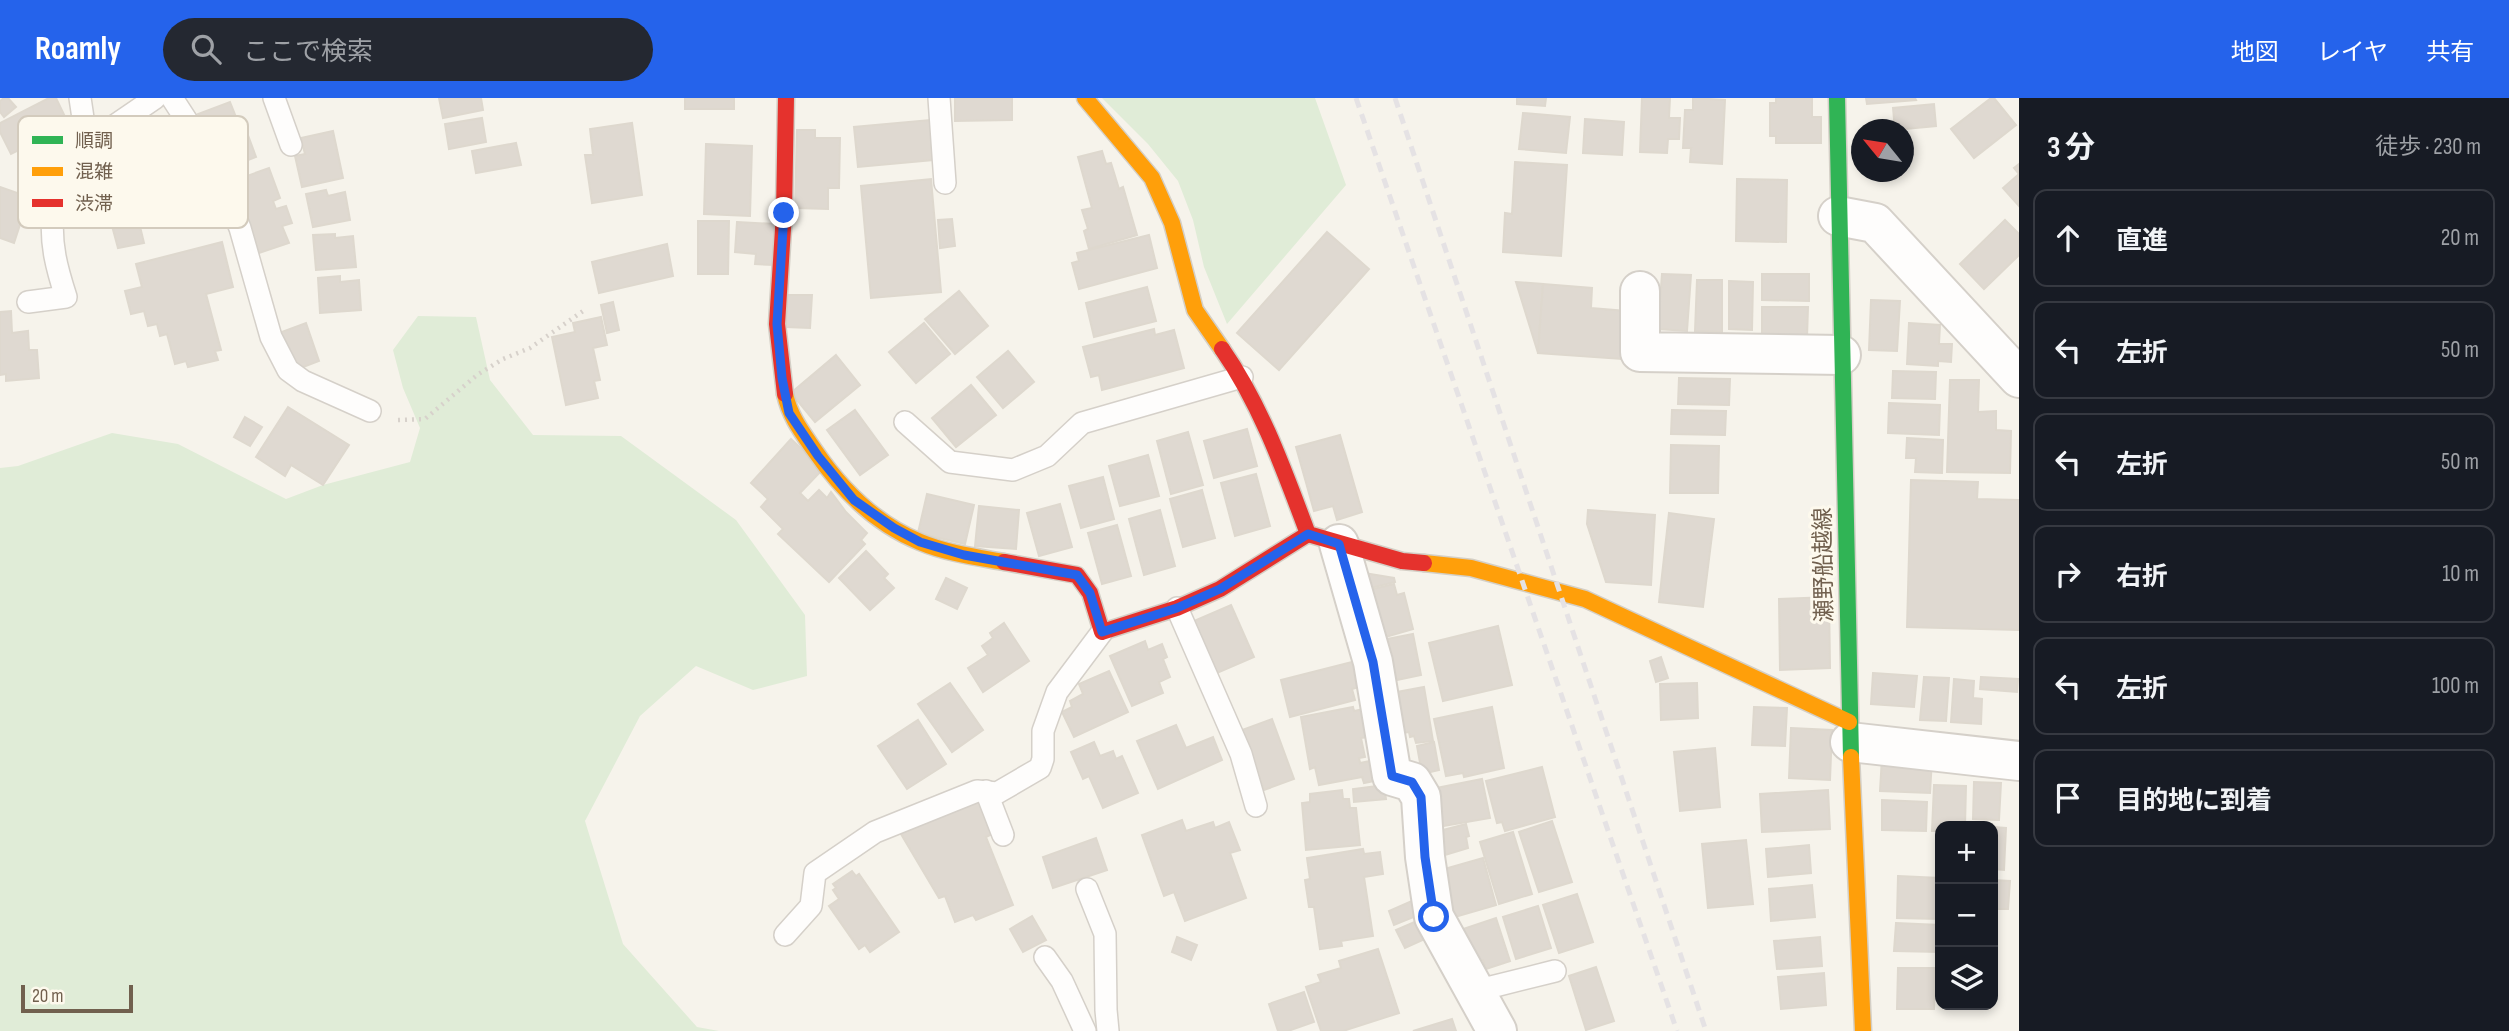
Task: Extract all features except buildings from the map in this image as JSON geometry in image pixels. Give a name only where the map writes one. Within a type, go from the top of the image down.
[{"type":"street","points":[[786,98],[784,213],[777,324],[782,378],[789,413],[818,456],[854,500],[894,528],[920,542],[964,555],[1077,575],[1090,593],[1102,632],[1177,608],[1323,539],[1402,561],[1471,568],[1585,599],[1850,732],[2019,761]]},
{"type":"street","points":[[1085,98],[1152,178],[1171,223],[1195,310],[1242,377],[1277,452],[1323,539],[1373,662],[1392,776],[1412,782],[1421,797],[1425,857],[1434,917],[1497,1031]]},
{"type":"street","name":"瀬野船越線","points":[[1837,98],[1850,732],[1863,1031]]},
{"type":"street","points":[[1838,216],[1875,223],[2019,378]]},
{"type":"street","points":[[1640,291],[1640,352],[1841,355]]},
{"type":"lane","points":[[80,98],[83,116]]},
{"type":"lane","points":[[129,116],[155,98]]},
{"type":"lane","points":[[172,98],[184,116]]},
{"type":"lane","points":[[274,98],[291,145]]},
{"type":"lane","points":[[939,98],[946,183]]},
{"type":"lane","points":[[28,302],[66,297],[57,268],[52,228]]},
{"type":"lane","points":[[239,228],[271,337],[288,370],[303,382],[370,411]]},
{"type":"lane","points":[[905,422],[950,462],[1013,470],[1047,456],[1082,424],[1242,377]]},
{"type":"lane","points":[[1177,608],[1241,754],[1256,806]]},
{"type":"lane","points":[[785,935],[811,906],[815,873],[830,860],[875,832],[977,791],[997,793],[1040,768],[1044,759],[1043,732],[1057,692],[1102,632]]},
{"type":"lane","points":[[986,792],[1003,835]]},
{"type":"lane","points":[[1087,889],[1105,934],[1108,1031]]},
{"type":"lane","points":[[1045,957],[1062,981],[1085,1031]]},
{"type":"lane","points":[[1475,990],[1555,971]]},
{"type":"path","points":[[370,411],[391,421],[425,419],[478,375],[503,359],[530,348],[586,309]]},
{"type":"green space","points":[[1102,98],[1315,98],[1346,185],[1227,324],[1204,267],[1193,220],[1178,181],[1148,144]]},
{"type":"green space","points":[[418,316],[476,317],[490,380],[533,435],[621,436],[736,520],[805,615],[807,676],[753,690],[696,666],[640,716],[585,821],[623,944],[697,1027],[719,1031],[0,1031],[0,468],[18,466],[112,433],[178,444],[286,499],[323,485],[410,462],[420,428],[403,388],[393,350]]},
{"type":"railway","points":[[1356,98],[1677,1031]]},
{"type":"railway","points":[[1395,98],[1706,1031]]},
{"type":"traffic: fast","points":[[1837,98],[1851,757]]},
{"type":"traffic: slow","points":[[1085,98],[1152,178],[1172,223],[1195,310],[1222,349]]},
{"type":"traffic: slow","points":[[785,394],[797,424],[825,465],[848,492],[874,515],[889,526],[930,546],[1004,562]]},
{"type":"traffic: slow","points":[[1424,563],[1471,568],[1585,599],[1849,722]]},
{"type":"traffic: slow","points":[[1851,757],[1863,1031]]},
{"type":"traffic: jam","points":[[785,394],[777,324],[784,213],[786,98]]},
{"type":"traffic: jam","points":[[1222,349],[1260,415],[1308,534],[1402,561],[1424,563]]},
{"type":"traffic: jam","points":[[1004,562],[1077,575],[1090,593],[1102,632],[1177,608],[1220,589],[1308,534]]},
{"type":"route","points":[[784,213],[777,324],[782,378],[789,413],[818,456],[854,500],[894,528],[920,542],[964,555],[1077,575],[1090,593],[1102,632],[1177,608],[1220,589],[1308,534],[1339,544],[1373,662],[1392,776],[1412,782],[1421,797],[1425,857],[1434,917]]}]
